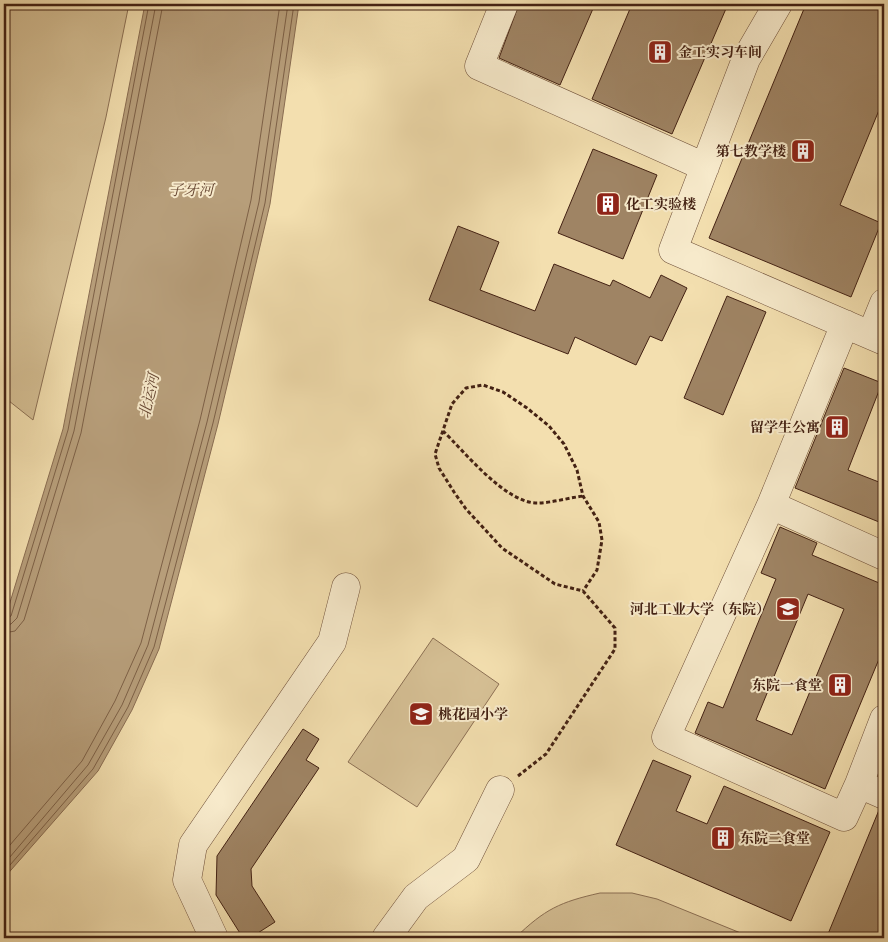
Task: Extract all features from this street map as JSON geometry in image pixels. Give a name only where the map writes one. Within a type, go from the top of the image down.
[{"type":"street","points":[[504,4],[479,66],[705,166]]},
{"type":"street","points":[[778,4],[746,59],[673,250],[878,338],[884,303]]},
{"type":"street","points":[[845,324],[771,505],[666,737],[844,817],[884,720]]},
{"type":"street","points":[[771,505],[884,556]]},
{"type":"street","points":[[214,938],[188,880],[193,845],[332,642],[346,587]]},
{"type":"street","points":[[859,784],[884,795]]},
{"type":"street","points":[[386,938],[416,897],[466,859],[500,790]]},
{"type":"path","points":[[500,790],[546,754],[615,649],[615,628],[583,591],[555,584],[502,548],[466,509],[440,468],[435,454],[452,404],[466,388],[483,385],[503,392],[549,426],[564,444],[577,470],[583,496],[599,522],[602,540],[597,570],[583,591]]},
{"type":"path","points":[[443,431],[481,470],[520,499],[536,503],[583,496]]},
{"type":"shaded area","points":[[4,4],[129,4],[106,117],[33,420],[4,397]]},
{"type":"shaded area","points":[[433,638],[499,684],[417,807],[348,762]]},
{"type":"shaded area","points":[[600,893],[632,893],[657,899],[753,938],[515,938],[535,920],[554,908]]},
{"type":"water","name":"子牙河","points":[[145,4],[299,4],[270,204],[218,424],[159,649],[132,710],[98,771],[4,878],[4,622],[63,429]]},
{"type":"building","points":[[519,4],[595,4],[560,85],[499,58]]},
{"type":"building","name":"金工实习车间","points":[[632,4],[728,4],[672,134],[592,99]]},
{"type":"building","name":"第七教学楼","points":[[806,4],[884,4],[884,98],[840,205],[881,223],[851,297],[709,238]]},
{"type":"building","name":"化工实验楼","points":[[593,149],[657,175],[623,259],[558,233]]},
{"type":"building","points":[[458,226],[499,242],[480,290],[535,311],[554,264],[610,286],[613,280],[650,298],[661,275],[687,288],[662,341],[650,336],[636,365],[575,337],[568,354],[429,300]]},
{"type":"building","points":[[727,296],[766,312],[723,415],[684,398]]},
{"type":"building","name":"留学生公寓","points":[[844,368],[882,383],[848,470],[884,484],[884,524],[795,488]]},
{"type":"building","points":[[780,527],[817,543],[812,555],[884,585],[884,647],[825,789],[695,733],[708,702],[723,708],[776,579],[761,573]],"holes":[[[808,594],[844,609],[792,735],[756,720]]]},
{"type":"building","points":[[303,729],[319,739],[306,760],[319,768],[251,869],[252,886],[275,922],[250,938],[243,938],[216,895],[217,856]]},
{"type":"building","name":"东院二食堂","points":[[653,760],[691,776],[676,811],[707,824],[724,786],[830,832],[791,921],[616,845]]},
{"type":"building","points":[[879,810],[884,810],[884,921],[877,938],[837,938],[828,934]]},
{"type":"place","name":"金工实习车间","points":[[660,52]]},
{"type":"place","name":"第七教学楼","points":[[803,151]]},
{"type":"place","name":"化工实验楼","points":[[608,204]]},
{"type":"place","name":"留学生公寓","points":[[837,427]]},
{"type":"place","name":"河北工业大学（东院）","points":[[788,609]]},
{"type":"place","name":"东院一食堂","points":[[840,685]]},
{"type":"place","name":"桃花园小学","points":[[421,714]]},
{"type":"place","name":"东院二食堂","points":[[723,838]]},
{"type":"water label","name":"北运河","points":[[149,396]]}]
